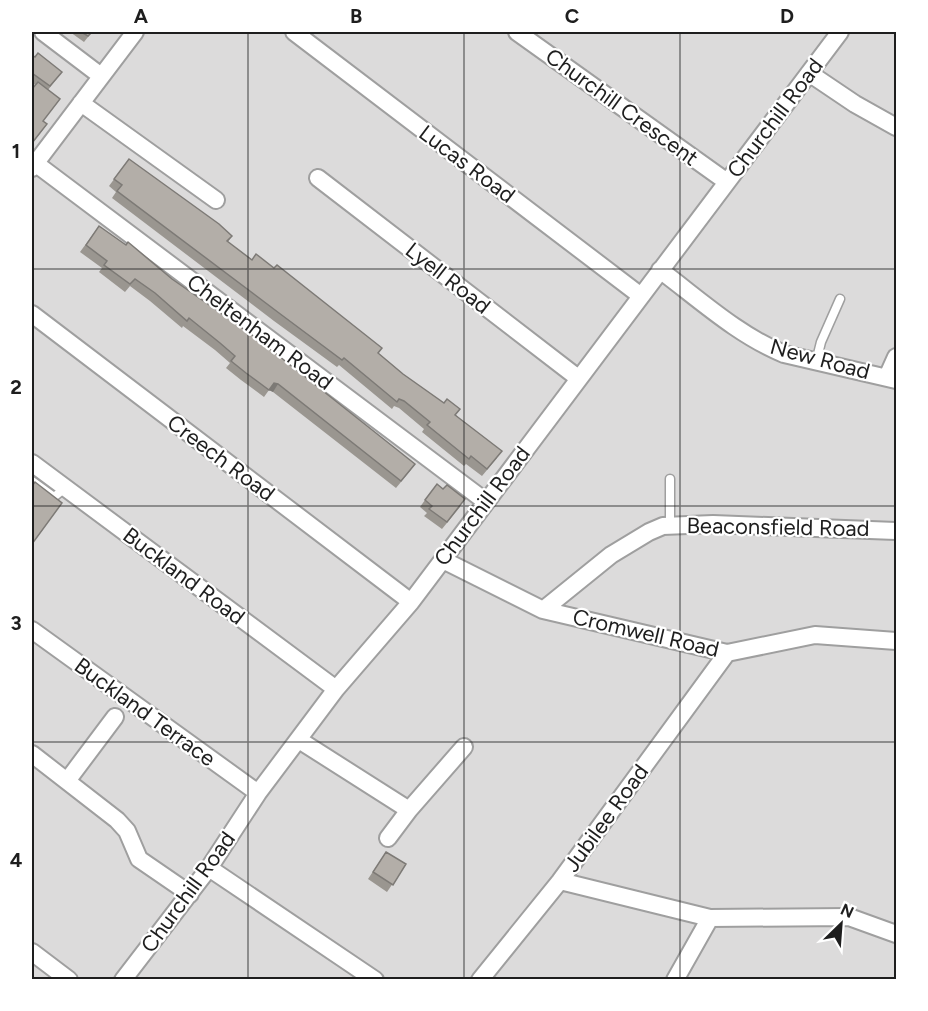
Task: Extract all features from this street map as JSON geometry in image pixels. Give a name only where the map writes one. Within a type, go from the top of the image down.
[{"type":"street","points":[[43,32],[101,76]]},
{"type":"street","points":[[33,166],[135,32]]},
{"type":"street","name":"Lucas Road","points":[[294,32],[641,296]]},
{"type":"street","name":"Churchill Crescent","points":[[517,32],[727,182]]},
{"type":"street","name":"Churchill Road","points":[[123,980],[190,894],[258,793],[336,689],[411,602],[840,32]]},
{"type":"street","points":[[809,73],[855,104],[897,127]]},
{"type":"street","points":[[81,103],[216,200]]},
{"type":"street","name":"Cheltenham Road","points":[[33,166],[485,501]]},
{"type":"street","name":"Lyell Road","points":[[318,178],[578,378]]},
{"type":"street","name":"New Road","points":[[660,270],[736,329],[768,348],[816,362],[892,378]]},
{"type":"street","name":"Creech Road","points":[[32,314],[411,602]]},
{"type":"street","points":[[892,378],[897,357]]},
{"type":"street","name":"Buckland Road","points":[[32,463],[336,689]]},
{"type":"street","name":"Beaconsfield Road","points":[[543,610],[611,555],[649,532],[670,525],[713,524],[897,531]]},
{"type":"street","name":"Cromwell Road","points":[[443,560],[543,610],[727,653],[815,635],[897,641]]},
{"type":"street","name":"Buckland Terrace","points":[[32,630],[258,793]]},
{"type":"street","name":"Jubilee Road","points":[[480,980],[560,881],[727,653]]},
{"type":"street","points":[[67,781],[115,717]]},
{"type":"street","points":[[299,740],[409,810]]},
{"type":"street","points":[[388,838],[409,810],[464,747]]},
{"type":"street","points":[[32,754],[117,820],[127,831],[139,859],[190,894]]},
{"type":"street","points":[[209,868],[375,980]]},
{"type":"street","points":[[560,881],[710,918],[849,916],[897,934]]},
{"type":"street","points":[[675,980],[710,918]]},
{"type":"street","points":[[32,952],[69,980]]},
{"type":"lane","points":[[816,362],[821,342],[840,299]]},
{"type":"lane","points":[[670,478],[670,525]]},
{"type":"lane","points":[[32,481],[54,497],[65,488]]},
{"type":"shaded area","points":[[32,32],[896,32],[896,979],[32,979]]},
{"type":"building","points":[[38,53],[62,72],[50,86],[32,73],[32,55],[35,57]]},
{"type":"building","points":[[38,82],[60,99],[43,121],[47,124],[32,143],[32,89]]},
{"type":"building","points":[[129,159],[219,224],[232,236],[227,241],[252,260],[256,254],[274,268],[277,265],[382,348],[378,353],[403,374],[444,403],[447,399],[460,409],[455,415],[502,451],[487,469],[471,456],[469,459],[427,425],[430,422],[404,401],[399,399],[397,402],[344,358],[342,360],[117,191],[122,185],[114,179]]},
{"type":"building","points":[[99,226],[126,245],[128,242],[172,279],[255,337],[415,464],[401,481],[278,384],[274,383],[269,390],[246,373],[231,361],[235,356],[189,318],[187,321],[135,279],[130,284],[104,265],[107,261],[86,245]]},
{"type":"building","points":[[35,482],[62,503],[32,544],[32,486]]},
{"type":"building","points":[[437,484],[443,489],[447,485],[465,499],[447,522],[429,509],[432,506],[425,500]]},
{"type":"building","points":[[386,852],[406,864],[393,885],[373,872]]}]
